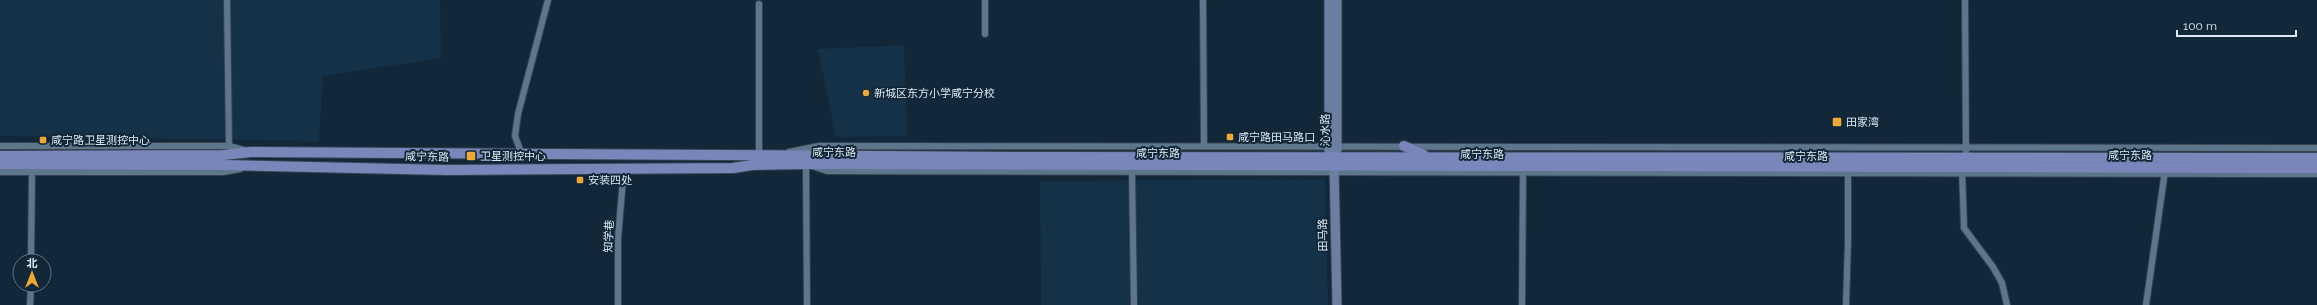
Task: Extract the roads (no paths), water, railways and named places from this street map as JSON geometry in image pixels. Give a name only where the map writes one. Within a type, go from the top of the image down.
[{"type":"main road","name":"沁水路","points":[[1329,0],[1333,146]]},
{"type":"main road","name":"沁水路","points":[[1333,163],[1337,0]]},
{"type":"main road","points":[[1404,146],[1427,157]]},
{"type":"main road","name":"咸宁东路","points":[[0,156],[223,155],[252,152],[522,155],[777,155],[1848,170],[2166,170],[2317,168]]},
{"type":"main road","name":"咸宁东路","points":[[0,164],[34,168],[223,165],[251,167],[447,170],[733,168],[752,165],[806,164],[1333,163],[1427,157],[2317,158]]},
{"type":"main road","name":"田马路","points":[[1333,163],[1337,305]]},
{"type":"street","points":[[227,0],[229,146]]},
{"type":"street","points":[[522,155],[515,136],[518,114],[548,0]]},
{"type":"street","points":[[985,0],[985,34]]},
{"type":"street","points":[[1203,0],[1204,146]]},
{"type":"street","points":[[1965,0],[1967,158],[1962,170],[1964,228],[1993,267],[2002,283],[2007,305]]},
{"type":"street","points":[[759,4],[759,155]]},
{"type":"street","points":[[0,146],[229,146],[252,152]]},
{"type":"street","points":[[777,155],[819,146],[2317,148]]},
{"type":"street","points":[[807,305],[806,164],[827,171],[1132,172],[1333,163],[1523,172],[1848,170],[1846,305]]},
{"type":"street","points":[[0,172],[34,168],[31,253]]},
{"type":"street","name":"知学巷","points":[[618,305],[618,238],[624,168]]},
{"type":"street","points":[[2146,305],[2166,170],[2317,174]]},
{"type":"street","points":[[1132,172],[1134,305]]},
{"type":"street","points":[[1522,305],[1523,172]]},
{"type":"street","points":[[30,305],[31,293]]},
{"type":"place","name":"新城区东方小学咸宁分校","points":[[866,93]]},
{"type":"place","name":"田家湾","points":[[1837,122]]},
{"type":"place","name":"咸宁路田马路口","points":[[1230,137]]},
{"type":"place","name":"咸宁路卫星测控中心","points":[[43,140]]},
{"type":"place","name":"卫星测控中心","points":[[471,156]]},
{"type":"place","name":"安装四处","points":[[580,180]]}]
